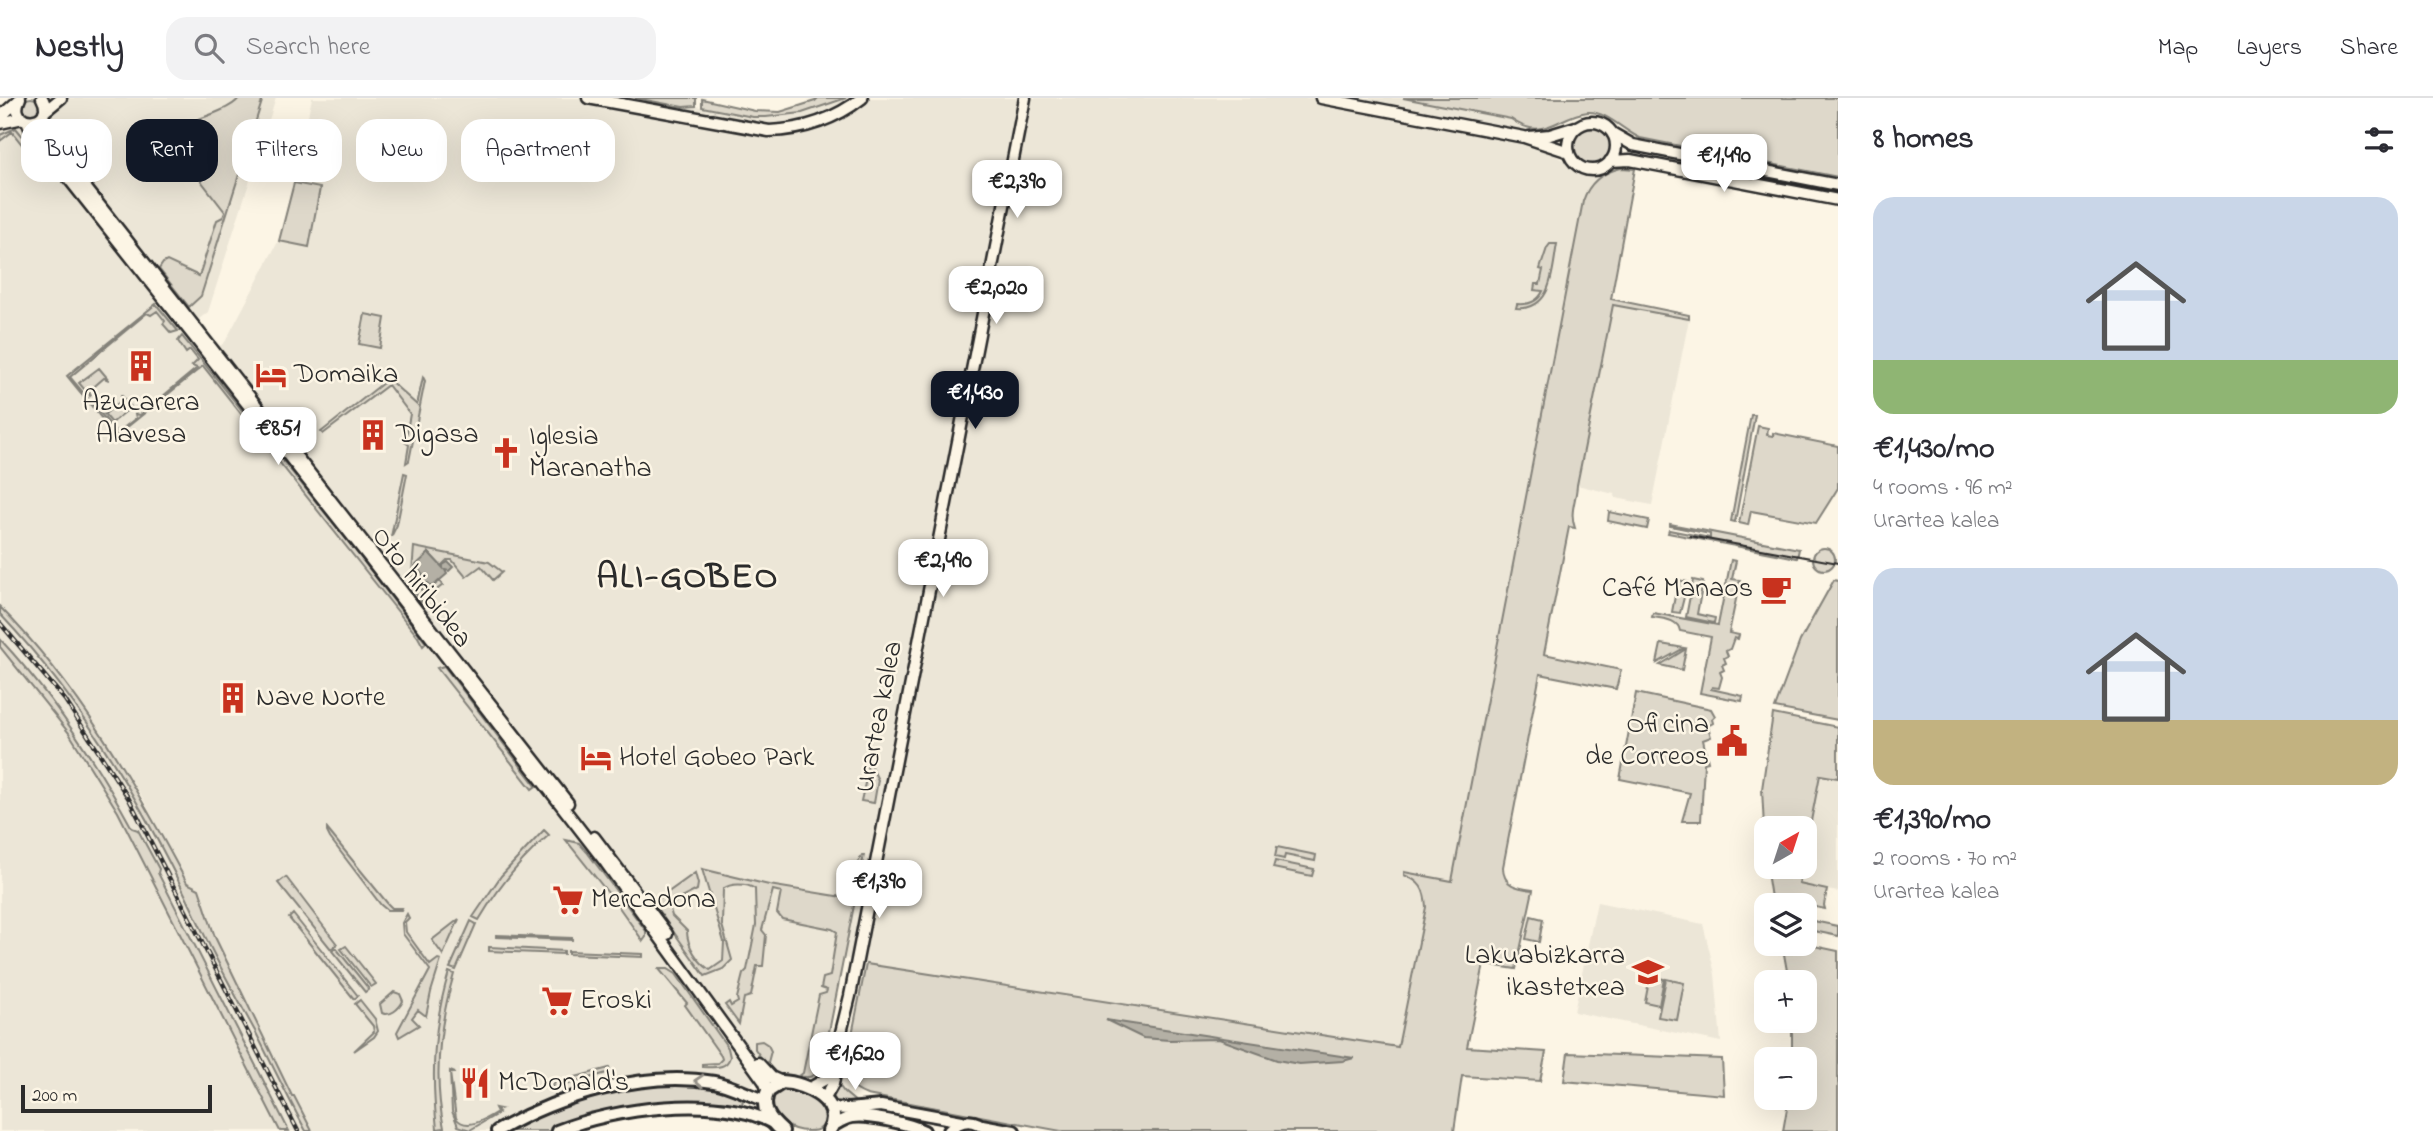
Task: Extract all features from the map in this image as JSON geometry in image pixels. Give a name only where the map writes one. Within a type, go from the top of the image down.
[{"type":"main road","points":[[496,1131],[569,1097],[644,1082],[716,1082],[766,1096]]},
{"type":"main road","points":[[778,1127],[765,1112],[766,1096],[782,1082],[810,1088],[827,1104],[833,1120],[830,1129]]},
{"type":"main road","points":[[827,1104],[848,1109],[881,1106],[972,1121],[985,1128],[1014,1131]]},
{"type":"main road","points":[[557,1131],[599,1117],[636,1110],[676,1107],[746,1114],[778,1127]]},
{"type":"main road","points":[[830,1129],[847,1118],[858,1116],[924,1131]]},
{"type":"main road","points":[[949,1131],[962,1121]]},
{"type":"street","name":"Oto hiribidea","points":[[41,98],[45,103],[43,114],[52,143],[60,155],[623,874],[761,1068],[782,1082]]},
{"type":"street","points":[[37,119],[61,98]]},
{"type":"street","points":[[588,98],[734,127],[769,131],[791,130],[825,121],[862,98]]},
{"type":"street","name":"Urartea kalea","points":[[827,1104],[837,1070],[836,1056],[1025,98]]},
{"type":"street","points":[[1321,98],[1524,137],[1569,152]]},
{"type":"street","name":"Oto hiribidea","points":[[20,99],[17,110],[25,119]]},
{"type":"street","points":[[0,117],[20,99]]},
{"type":"street","points":[[0,122],[21,119]]},
{"type":"street","points":[[1524,137],[1550,135],[1587,122],[1598,123],[1633,145],[1838,185]]},
{"type":"street","points":[[1576,127],[1568,141],[1569,152],[1574,162],[1584,169],[1597,169],[1610,161],[1630,160],[1838,200]]},
{"type":"street","points":[[1610,161],[1615,147],[1612,133]]},
{"type":"street","name":"Oto hiribidea","points":[[71,182],[371,560],[606,863],[764,1081],[766,1096]]},
{"type":"street","name":"Urartea kalea","points":[[810,1088],[824,1080],[836,1056]]},
{"type":"shaded area","points":[[12,98],[276,98],[269,119],[232,119],[232,182],[249,182],[208,312],[199,319],[220,346],[225,342],[281,236],[293,182],[342,182],[342,119],[307,119],[312,98],[635,98],[753,117],[835,103],[846,98],[1403,98],[1511,120],[1523,128],[1548,127],[1544,148],[1580,171],[1588,174],[1605,173],[1583,201],[1452,881],[1431,877],[1398,1048],[866,964],[838,956],[807,1071],[799,1076],[779,1074],[768,1068],[735,1102],[521,1131],[312,1131],[294,1096],[292,1097],[215,937],[199,889],[187,883],[142,797],[103,736],[41,653],[0,607],[0,108]]},
{"type":"shaded area","points":[[27,98],[35,98],[40,107],[38,114],[27,116],[22,111],[22,103]]},
{"type":"shaded area","points":[[239,98],[263,98],[256,119],[232,119],[232,182],[237,182],[201,296],[189,307],[159,269],[167,261],[199,276],[217,220],[223,217],[225,212],[202,182],[218,182],[218,119],[200,119]]},
{"type":"shaded area","points":[[635,98],[696,98],[696,106],[683,107]]},
{"type":"shaded area","points":[[818,98],[846,98],[802,113],[766,117],[702,107],[702,99],[755,111],[780,112]]},
{"type":"shaded area","points":[[1403,98],[1838,98],[1838,177],[1640,138],[1595,113],[1577,114],[1551,126],[1533,128],[1511,119]]},
{"type":"shaded area","points":[[1591,127],[1604,133],[1610,146],[1604,159],[1591,165],[1578,159],[1572,146],[1578,133]]},
{"type":"shaded area","points":[[16,128],[21,134],[21,143],[12,132],[0,141],[0,135]]},
{"type":"shaded area","points":[[1635,148],[1838,188],[1838,198],[1632,158]]},
{"type":"shaded area","points":[[1621,168],[1635,169],[1611,299],[1689,315],[1689,319],[1613,305],[1577,485],[1573,512],[1575,528],[1569,527],[1544,654],[1621,670],[1616,689],[1540,674],[1503,867],[1508,882],[1516,887],[1533,890],[1516,969],[1484,964],[1467,1047],[1546,1052],[1540,1081],[1462,1076],[1454,1131],[1061,1131],[867,1095],[853,1087],[848,1080],[846,1065],[866,964],[1398,1047],[1426,907],[1421,886],[1404,875],[1404,872],[1452,881],[1583,201],[1598,179]]},
{"type":"shaded area","points":[[294,183],[320,188],[309,247],[279,241]]},
{"type":"shaded area","points":[[1550,244],[1557,244],[1552,276],[1544,296],[1528,307],[1516,308],[1517,304],[1529,303],[1541,295],[1543,291],[1534,290],[1535,284],[1540,284],[1543,270],[1540,269]]},
{"type":"shaded area","points":[[156,304],[178,331],[171,333],[157,311],[151,315],[147,313],[70,377],[117,433],[136,418],[135,414],[140,415],[197,368],[192,366],[198,360],[190,350],[186,353],[178,341],[182,336],[351,545],[426,643],[423,646],[203,366],[116,436],[67,376]]},
{"type":"shaded area","points":[[1613,305],[1689,319],[1652,505],[1616,498],[1614,494],[1577,485]]},
{"type":"shaded area","points":[[365,314],[385,318],[380,348],[359,344]]},
{"type":"shaded area","points":[[99,368],[109,380],[104,378],[89,391],[90,396],[79,383]]},
{"type":"shaded area","points":[[423,377],[425,381],[409,461],[406,463],[409,445],[405,442],[410,414],[388,385],[323,434],[321,432],[388,379],[417,405]]},
{"type":"shaded area","points":[[121,395],[131,407],[112,423],[101,410],[106,413],[122,400]]},
{"type":"shaded area","points":[[1751,415],[1755,415],[1735,522],[1731,521]]},
{"type":"shaded area","points":[[1758,426],[1768,428],[1767,435],[1773,436],[1773,433],[1838,446],[1838,488],[1816,523],[1751,511],[1748,525],[1739,523]]},
{"type":"shaded area","points":[[404,473],[407,474],[397,525],[391,537]]},
{"type":"shaded area","points":[[1609,512],[1649,520],[1647,529],[1608,521]]},
{"type":"shaded area","points":[[1670,524],[1799,549],[1797,558],[1668,533],[1669,530],[1710,538],[1710,534]]},
{"type":"shaded area","points":[[414,547],[489,562],[502,572],[493,580],[481,566],[466,577],[452,560],[447,560],[441,566],[429,553],[426,578],[418,586],[424,593],[440,581],[443,585],[421,602],[411,585]]},
{"type":"shaded area","points":[[1824,548],[1832,551],[1835,559],[1832,567],[1824,570],[1816,567],[1813,559],[1816,551]]},
{"type":"shaded area","points":[[429,553],[443,568],[448,562],[453,567],[449,571],[445,570],[447,574],[432,587],[428,583],[421,589],[418,585],[425,578],[415,566]]},
{"type":"shaded area","points":[[1731,560],[1736,561],[1732,579],[1740,580],[1729,633],[1739,635],[1726,651],[1728,656],[1724,658],[1726,663],[1722,665],[1724,670],[1720,672],[1722,677],[1719,688],[1711,689],[1743,696],[1742,701],[1700,693],[1711,637],[1680,631],[1673,622],[1652,617],[1653,613],[1718,625]]},
{"type":"shaded area","points":[[1678,580],[1688,582],[1680,613],[1672,612]]},
{"type":"shaded area","points":[[1693,580],[1703,582],[1697,614],[1715,618],[1714,623],[1686,617]]},
{"type":"shaded area","points":[[1834,580],[1838,581],[1838,720],[1775,708],[1800,641]]},
{"type":"shaded area","points":[[0,607],[29,638],[80,703],[126,773],[187,883],[199,889],[215,937],[292,1096],[312,1131],[306,1131],[215,957],[161,846],[114,764],[61,687],[0,614]]},
{"type":"shaded area","points":[[0,614],[48,668],[112,757],[168,856],[203,931],[306,1131],[289,1131],[158,872],[159,869],[72,729],[0,639]]},
{"type":"shaded area","points":[[0,639],[55,705],[88,753],[132,828],[138,830],[289,1131],[280,1131],[118,812],[69,733],[0,647]]},
{"type":"shaded area","points":[[1661,644],[1684,648],[1657,663]]},
{"type":"shaded area","points":[[0,647],[69,733],[118,812],[280,1131],[0,1131]]},
{"type":"shaded area","points":[[1686,649],[1682,670],[1660,665]]},
{"type":"shaded area","points":[[444,666],[536,786],[532,789],[437,668]]},
{"type":"shaded area","points":[[1636,693],[1711,709],[1715,716],[1713,723],[1708,726],[1711,737],[1703,740],[1708,762],[1704,763],[1701,821],[1682,821],[1690,793],[1620,779]]},
{"type":"shaded area","points":[[1773,714],[1838,727],[1838,778],[1820,775],[1812,816],[1763,816],[1762,789]]},
{"type":"shaded area","points":[[866,761],[878,780],[874,803],[861,801],[868,770]]},
{"type":"shaded area","points":[[1820,774],[1838,778],[1838,892],[1799,885],[1800,879],[1817,879],[1817,816],[1813,816]]},
{"type":"shaded area","points":[[327,829],[388,904],[392,908],[402,908],[401,910],[387,910],[381,905],[330,838]]},
{"type":"shaded area","points":[[544,830],[549,835],[511,874],[479,920],[473,917],[501,876]]},
{"type":"shaded area","points":[[566,840],[579,843],[587,852],[646,931],[643,941],[616,903]]},
{"type":"shaded area","points":[[1277,847],[1316,855],[1315,861],[1285,855],[1284,859],[1275,857]]},
{"type":"shaded area","points":[[862,855],[822,1067],[812,1076],[799,1076],[803,1073],[819,995],[827,990],[821,988],[823,978],[830,976],[837,932],[782,919],[777,913],[781,892],[773,890],[762,930],[766,935],[763,966],[757,966],[751,996],[744,998],[739,1024],[725,1005],[729,1002],[731,1006],[738,1002],[743,974],[747,970],[756,925],[755,889],[739,884],[723,889],[722,925],[732,960],[723,969],[705,976],[653,903],[695,873],[697,890],[677,900],[670,909],[672,916],[687,931],[694,953],[710,970],[723,961],[724,942],[702,869],[769,885],[848,898],[853,894],[853,872]]},
{"type":"shaded area","points":[[1275,861],[1314,869],[1312,876],[1273,868]]},
{"type":"shaded area","points":[[286,877],[337,944],[331,949],[278,883]]},
{"type":"shaded area","points":[[1768,879],[1800,879],[1799,884],[1827,890],[1825,909],[1817,907],[1817,893],[1770,893]]},
{"type":"shaded area","name":"Lakuabizkarra ikastetxea","points":[[1597,902],[1703,924],[1715,974],[1721,1042],[1574,1012]]},
{"type":"shaded area","points":[[293,914],[358,996],[354,999],[289,918]]},
{"type":"shaded area","points":[[407,914],[409,918],[405,922],[406,932],[430,965],[438,959],[441,960],[426,1016],[418,1010],[412,1018],[419,1025],[399,1037],[397,1032],[430,970],[403,934],[402,923]]},
{"type":"shaded area","points":[[1531,916],[1543,919],[1539,942],[1526,939]]},
{"type":"shaded area","points":[[459,919],[443,955],[432,940]]},
{"type":"shaded area","points":[[471,921],[476,924],[456,970],[450,968]]},
{"type":"shaded area","points":[[1817,922],[1838,926],[1838,936],[1817,932]]},
{"type":"shaded area","points":[[496,937],[572,938],[572,940]]},
{"type":"shaded area","points":[[346,946],[376,984],[371,987],[341,949]]},
{"type":"shaded area","points":[[489,947],[564,951],[564,954],[489,951]]},
{"type":"shaded area","points":[[1817,947],[1838,951],[1838,1131],[1783,1131],[1787,1110],[1817,1110],[1817,1047],[1792,1047],[1792,1033],[1817,1033],[1817,970],[1787,970],[1784,956],[1817,956]]},
{"type":"shaded area","points":[[336,948],[369,989],[365,992],[332,951]]},
{"type":"shaded area","points":[[568,951],[643,954],[643,957],[568,954]]},
{"type":"shaded area","points":[[659,969],[668,969],[676,974],[728,1048],[730,1057],[725,1064],[719,1067],[702,1067],[702,1064],[718,1063],[722,1059],[721,1056],[685,1005],[687,1003]]},
{"type":"shaded area","points":[[449,972],[454,974],[441,1031],[438,1070],[444,1128],[437,1129],[435,1050]]},
{"type":"shaded area","points":[[1650,976],[1664,979],[1659,1005],[1645,1002]]},
{"type":"shaded area","points":[[1666,979],[1684,983],[1677,1020],[1658,1017]]},
{"type":"shaded area","points":[[394,992],[400,994],[403,1001],[394,1012],[382,1013],[380,1004]]},
{"type":"shaded area","points":[[360,1000],[375,1019],[378,1031],[354,1051],[374,1032],[373,1026],[355,1004]]},
{"type":"shaded area","points":[[1106,1020],[1354,1058],[1299,1064],[1277,1060],[1219,1039],[1143,1038]]},
{"type":"shaded area","points":[[762,1041],[771,1051],[767,1066],[755,1049],[755,1042]]},
{"type":"shaded area","points":[[1568,1053],[1722,1059],[1724,1095],[1564,1081]]},
{"type":"shaded area","points":[[609,1068],[610,1072],[552,1089],[553,1083]]},
{"type":"shaded area","points":[[450,1074],[456,1118],[460,1122],[470,1124],[481,1121],[497,1112],[495,1108],[500,1109],[497,1110],[499,1113],[470,1130],[458,1126],[452,1111]]},
{"type":"shaded area","points":[[838,1084],[857,1103],[836,1105],[831,1096]]},
{"type":"shaded area","points":[[674,1085],[701,1086],[743,1095],[742,1110],[682,1104],[550,1131],[508,1131],[548,1112],[588,1098],[630,1089]]},
{"type":"shaded area","points":[[782,1089],[800,1091],[813,1098],[824,1114],[822,1127],[815,1131],[801,1130],[789,1127],[779,1119],[770,1103]]},
{"type":"tram line","points":[[1690,536],[1838,563]]},
{"type":"railway","points":[[0,623],[65,700],[129,799],[298,1131]]},
{"type":"place","name":"Azucarera Alavesa","points":[[141,366]]},
{"type":"place","name":"Domaika","points":[[271,375]]},
{"type":"place","name":"Digasa","points":[[373,435]]},
{"type":"place","name":"Iglesia Maranatha","points":[[506,453]]},
{"type":"place","name":"Café Manaos","points":[[1776,589]]},
{"type":"place","name":"Nave Norte","points":[[233,698]]},
{"type":"place","name":"Oficina de Correos","points":[[1732,741]]},
{"type":"place","name":"Hotel Gobeo Park","points":[[596,758]]},
{"type":"place","name":"Mercadona","points":[[568,900]]},
{"type":"place","name":"Lakuabizkarra ikastetxea","points":[[1648,972]]},
{"type":"place","name":"Eroski","points":[[557,1001]]},
{"type":"place","name":"McDonald's","points":[[475,1083]]},
{"type":"district","name":"ALI-GOBEO","points":[[688,578]]}]
